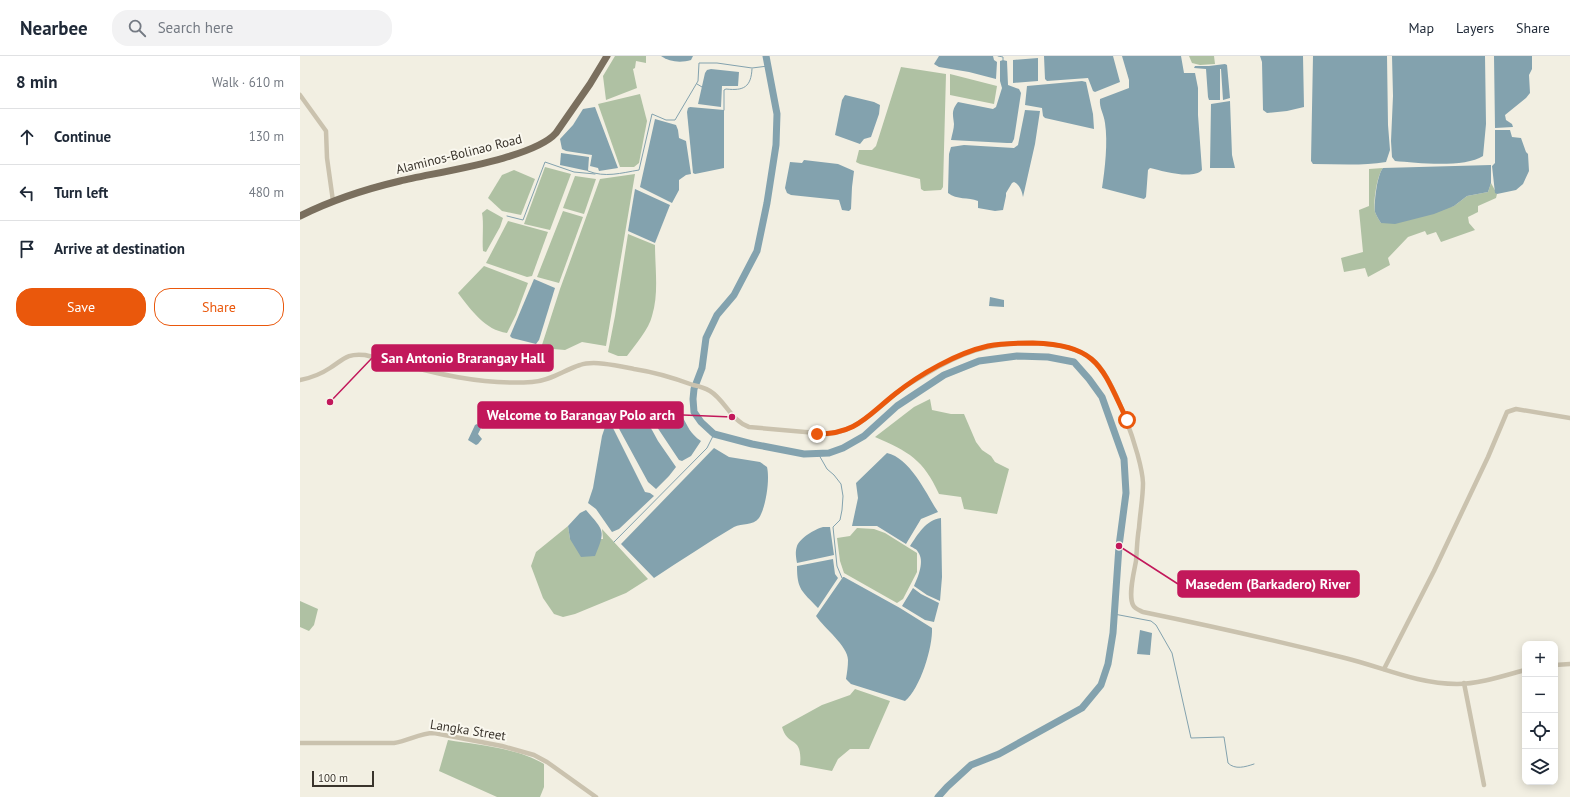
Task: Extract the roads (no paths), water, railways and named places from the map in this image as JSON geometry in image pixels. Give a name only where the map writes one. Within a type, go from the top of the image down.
[{"type":"main road","name":"Alaminos-Bolinao Road","points":[[300,216],[333,201],[399,181],[487,161],[535,148],[549,139],[556,132],[590,84],[607,56]]},
{"type":"street","points":[[300,95],[326,131],[328,170],[333,201]]},
{"type":"street","points":[[300,380],[319,374],[346,356],[357,354],[365,354],[427,372],[474,380],[545,380],[582,364],[591,363],[636,369],[709,390],[740,423],[749,428],[817,434],[837,433],[850,429],[867,419],[894,394],[911,383],[948,361],[988,346],[1015,343],[1050,344],[1075,349],[1086,354],[1097,362],[1108,380],[1127,420],[1141,469],[1143,482],[1142,497],[1132,588],[1133,605],[1136,609],[1143,612],[1249,634],[1384,669],[1427,682],[1464,683],[1522,671]]},
{"type":"street","points":[[1384,669],[1434,571],[1507,412],[1516,409],[1570,418]]},
{"type":"street","points":[[1558,665],[1570,664]]},
{"type":"street","points":[[1464,683],[1484,785]]},
{"type":"street","name":"Langka Street","points":[[300,743],[394,743],[402,742],[423,734],[434,733],[502,746],[534,755],[547,762],[596,797]]},
{"type":"water","points":[[661,56],[693,56],[691,60],[679,62],[668,60]]},
{"type":"water","points":[[939,56],[993,56],[994,60],[997,62],[996,79],[969,72],[939,67],[934,64]]},
{"type":"water","points":[[1044,56],[1113,56],[1120,82],[1095,92],[1093,91],[1088,78],[1047,81],[1045,79]]},
{"type":"water","points":[[1122,56],[1181,56],[1184,73],[1195,73],[1198,88],[1198,115],[1202,170],[1198,173],[1185,175],[1150,168],[1148,170],[1146,197],[1144,199],[1102,188],[1106,138],[1105,123],[1100,105],[1100,99],[1129,88],[1129,80]]},
{"type":"water","points":[[1260,56],[1303,56],[1304,107],[1287,111],[1267,113],[1263,110],[1262,62]]},
{"type":"water","points":[[1313,56],[1387,56],[1388,125],[1390,150],[1386,162],[1359,164],[1313,164],[1311,161]]},
{"type":"water","points":[[1392,56],[1485,56],[1486,124],[1483,156],[1475,160],[1465,162],[1440,164],[1395,161],[1392,157],[1391,141],[1393,96]]},
{"type":"water","points":[[1494,56],[1532,56],[1532,69],[1529,75],[1530,93],[1505,115],[1506,120],[1512,124],[1513,127],[1495,128]]},
{"type":"water","points":[[1038,58],[1038,81],[1013,83],[1013,60]]},
{"type":"water","points":[[1000,61],[1007,61],[1008,85],[1019,89],[1021,93],[1014,139],[1012,143],[951,140],[954,126],[953,110],[958,102],[993,109],[996,107],[1002,88],[1000,81]]},
{"type":"water","points":[[1227,65],[1230,98],[1223,100],[1220,69],[1220,100],[1209,100],[1206,69],[1194,68],[1195,66]]},
{"type":"water","points":[[711,69],[739,72],[738,86],[722,86],[721,107],[698,104],[705,73],[707,70]]},
{"type":"water","points":[[1082,81],[1086,82],[1093,114],[1094,129],[1045,118],[1043,116],[1042,108],[1025,105],[1027,86]]},
{"type":"water","points":[[845,95],[874,102],[880,105],[879,114],[871,137],[864,139],[860,144],[835,135],[842,100]]},
{"type":"water","points":[[1230,101],[1232,155],[1235,168],[1210,168],[1211,104]]},
{"type":"water","points":[[595,107],[618,168],[599,171],[598,168],[590,166],[592,155],[562,149],[560,139],[573,125],[583,109]]},
{"type":"water","points":[[688,108],[724,110],[724,168],[695,174],[693,173],[687,112]]},
{"type":"water","points":[[1025,110],[1040,111],[1035,144],[1023,197],[1019,186],[1014,182],[1012,183],[1006,193],[1003,210],[995,211],[978,208],[978,201],[955,197],[948,193],[949,154],[951,147],[964,145],[1014,148],[1018,145]]},
{"type":"water","points":[[655,119],[676,125],[679,138],[686,141],[691,174],[686,175],[679,180],[679,190],[672,203],[640,187]]},
{"type":"water","points":[[1495,130],[1510,130],[1512,137],[1521,138],[1528,154],[1529,171],[1523,184],[1516,190],[1497,194],[1495,193],[1492,166],[1495,163]]},
{"type":"water","points":[[561,153],[589,157],[588,171],[560,165]]},
{"type":"water","points":[[804,160],[838,164],[854,171],[851,209],[849,211],[842,210],[839,200],[791,195],[787,193],[785,188],[790,162],[802,163]]},
{"type":"water","points":[[1491,165],[1491,183],[1488,192],[1467,196],[1454,206],[1434,214],[1395,224],[1381,223],[1375,213],[1376,189],[1379,176],[1383,168]]},
{"type":"water","points":[[635,189],[670,205],[655,243],[628,231]]},
{"type":"water","points":[[534,279],[555,288],[539,340],[536,344],[512,338],[510,336]]},
{"type":"water","points":[[990,297],[1004,300],[1004,307],[989,306]]},
{"type":"water","points":[[654,408],[666,408],[674,410],[680,414],[689,429],[701,441],[691,456],[682,461],[679,460],[651,418],[651,411]]},
{"type":"water","points":[[635,411],[639,412],[676,467],[656,489],[648,482],[617,425],[616,418]]},
{"type":"water","points":[[477,424],[481,428],[478,434],[482,439],[476,445],[468,440],[475,425]]},
{"type":"water","points":[[609,426],[613,428],[645,492],[654,496],[619,529],[612,532],[596,509],[588,503],[593,488],[602,436],[605,427]]},
{"type":"water","points":[[714,448],[729,457],[760,462],[767,467],[768,486],[759,518],[757,521],[734,527],[654,578],[621,544]]},
{"type":"water","points":[[887,453],[895,456],[903,462],[917,477],[938,512],[921,519],[906,544],[877,526],[852,526],[858,498],[856,483]]},
{"type":"water","points":[[586,510],[597,522],[602,536],[595,556],[581,557],[570,539],[568,526],[580,513]]},
{"type":"water","points":[[941,518],[942,577],[940,601],[927,595],[914,586],[920,569],[921,560],[916,549],[910,546],[919,532],[931,522]]},
{"type":"water","points":[[823,527],[830,527],[834,555],[797,563],[796,550],[801,540],[808,534]]},
{"type":"water","points":[[833,559],[835,574],[838,578],[818,608],[808,598],[799,585],[797,566]]},
{"type":"water","points":[[843,577],[900,608],[932,628],[928,656],[920,678],[911,695],[905,701],[851,684],[846,679],[848,662],[847,655],[840,643],[816,616]]},
{"type":"water","points":[[913,588],[939,603],[934,622],[925,620],[902,606]]},
{"type":"water","points":[[1140,630],[1152,633],[1150,655],[1137,654]]},
{"type":"waterway","points":[[766,56],[777,114],[776,145],[767,203],[757,251],[734,295],[717,315],[706,338],[702,368],[694,389],[693,399],[694,412],[701,422],[714,434],[752,444],[804,454],[829,453],[843,448],[864,436],[897,406],[944,375],[979,361],[1017,356],[1048,357],[1074,362],[1089,379],[1102,397],[1124,459],[1126,493],[1119,546],[1113,633],[1108,664],[1101,685],[1082,708],[999,754],[971,765],[938,797]]},
{"type":"waterway","points":[[998,56],[1003,57],[1003,60]]},
{"type":"waterway","points":[[588,171],[607,175],[639,170],[652,114],[666,120],[675,120],[698,81],[699,63],[717,63],[752,68],[768,66]]},
{"type":"waterway","points":[[724,110],[724,90],[738,89],[748,84],[752,69]]},
{"type":"waterway","points":[[697,84],[702,87]]},
{"type":"waterway","points":[[507,216],[523,220],[545,162],[574,172],[595,174]]},
{"type":"waterway","points":[[614,542],[707,448],[714,434]]},
{"type":"waterway","points":[[819,455],[827,469],[841,484],[843,496],[842,510],[840,520],[833,527],[837,566],[842,578]]},
{"type":"waterway","points":[[1114,614],[1151,621],[1156,625],[1172,653],[1191,738],[1224,737],[1228,763],[1234,767],[1244,767],[1254,764]]},
{"type":"place","name":"San Antonio Brarangay Hall","points":[[330,402]]},
{"type":"place","name":"Welcome to Barangay Polo arch","points":[[732,417]]},
{"type":"place","name":"Masedem (Barkadero) River","points":[[1119,546]]}]
